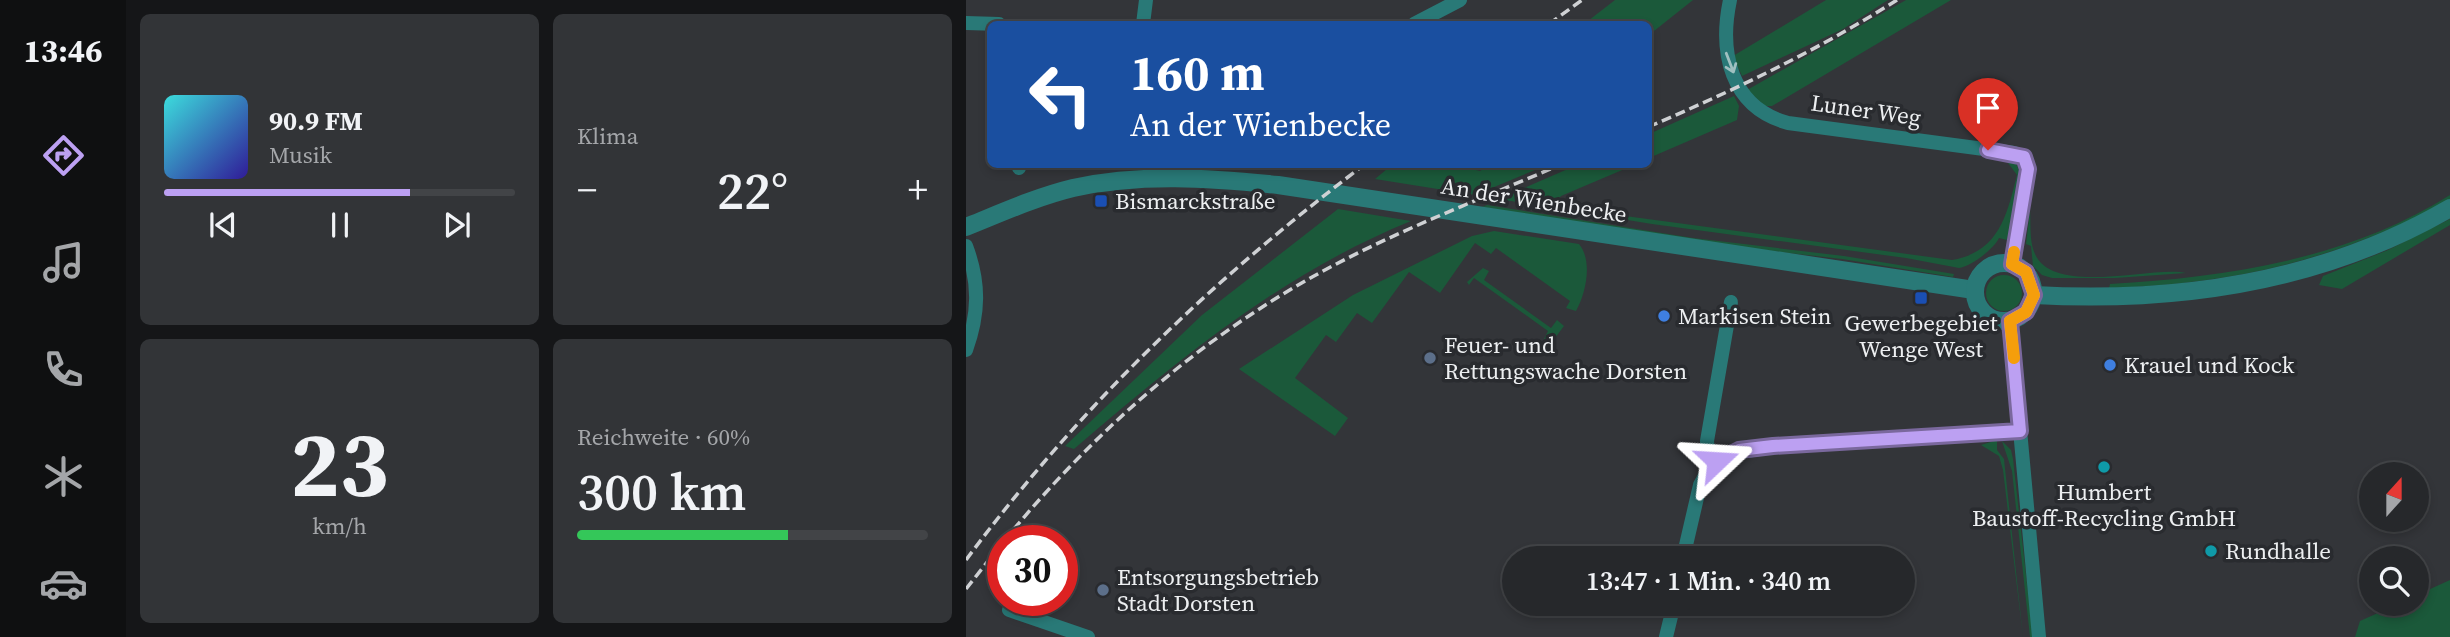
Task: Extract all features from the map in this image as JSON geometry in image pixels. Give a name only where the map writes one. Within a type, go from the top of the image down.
[{"type":"street","points":[[1143,21],[1146,0]]},
{"type":"street","points":[[1418,21],[1439,5],[1460,0]]},
{"type":"street","name":"Luner Weg","points":[[1730,0],[1724,47],[1728,62],[1746,100],[1765,115],[1788,123],[2014,153],[2024,157],[2028,176],[2012,264]]},
{"type":"street","points":[[966,23],[987,24]]},
{"type":"street","name":"An der Wienbecke","points":[[966,227],[1072,189],[1152,179],[1204,179],[1278,186],[1975,289]]},
{"type":"street","points":[[2034,295],[2161,295],[2247,284],[2356,254],[2450,208]]},
{"type":"street","points":[[966,246],[977,294],[976,320],[966,350]]},
{"type":"street","points":[[2012,264],[2026,272],[2034,295],[2026,312],[2010,321],[1992,319],[1984,314],[1975,299],[1977,279],[1992,265],[2012,264]]},
{"type":"street","points":[[1717,461],[1708,450],[1707,441],[1731,302]]},
{"type":"street","points":[[2010,321],[2039,637]]},
{"type":"street","points":[[1686,546],[1700,485],[1717,461],[1739,450],[2020,431]]},
{"type":"street","points":[[1027,616],[1088,637]]},
{"type":"street","points":[[1666,637],[1671,616]]},
{"type":"green space","points":[[1615,0],[1693,0],[1652,33],[1652,21],[1588,21]]},
{"type":"green space","points":[[1826,0],[1888,0],[1843,29],[1742,76],[1733,56]]},
{"type":"green space","points":[[1906,0],[1951,0],[1772,106],[1765,106],[1747,90]]},
{"type":"green space","points":[[1734,96],[1739,106],[1737,120],[1652,157],[1652,133]]},
{"type":"green space","points":[[2008,157],[2015,163],[2020,182],[2007,240],[1999,238],[1981,257],[1959,268],[1499,199],[1570,168],[1627,168],[1561,196],[1557,201],[1558,207],[1952,260],[1981,249],[1998,230],[2017,175],[2005,159]]},
{"type":"green space","points":[[1388,168],[1468,168],[1480,171],[1484,168],[1540,168],[1475,195],[1375,179]]},
{"type":"green space","points":[[2450,195],[2450,200],[2409,221],[2327,253],[2285,265],[2200,281],[2109,288],[2110,284],[2199,276],[2286,261],[2370,235],[2411,217]]},
{"type":"green space","points":[[1487,205],[1693,238],[1844,256],[1954,274],[1953,277],[1842,259],[1692,242],[1482,207]]},
{"type":"green space","points":[[1338,209],[1411,221],[1318,266],[1275,293],[1192,351],[1074,449],[1065,446],[1202,315]]},
{"type":"green space","points":[[2030,210],[2031,238],[2035,254],[2046,267],[2062,274],[2106,277],[2186,273],[2115,278],[2052,278],[2042,275],[2033,266],[2031,246],[2026,244]]},
{"type":"green space","points":[[2450,219],[2450,225],[2342,289],[2319,285],[2323,276],[2388,250]]},
{"type":"green space","points":[[1494,231],[1579,244],[1587,268],[1583,295],[1576,311],[1566,308],[1570,301],[1496,248],[1491,254],[1475,243],[1440,293],[1409,272],[1372,323],[1357,313],[1336,342],[1326,335],[1295,378],[1348,418],[1335,436],[1239,369],[1353,295],[1472,236]]},
{"type":"green space","points":[[1483,268],[1489,271],[1484,280],[1551,328],[1557,320],[1564,326],[1552,342],[1544,339],[1548,331],[1474,278],[1469,285],[1467,282]]},
{"type":"green space","points":[[2004,275],[2017,280],[2022,293],[2017,306],[2004,311],[1991,306],[1986,293],[1991,280]]},
{"type":"green space","points":[[1997,440],[1997,450],[2004,459],[2023,637],[2003,470],[1999,456],[1981,445]]},
{"type":"green space","points":[[2002,441],[2011,450],[2013,459],[2033,637],[2030,637],[2012,471]]},
{"type":"green space","points":[[2450,580],[2450,637],[2355,637],[2360,621],[2371,616],[2429,616],[2429,590]]},
{"type":"railway","points":[[1553,21],[1582,0]]},
{"type":"railway","points":[[1652,125],[1776,68],[1897,0]]},
{"type":"railway","points":[[966,560],[1055,449],[1151,348],[1254,253],[1360,168]]},
{"type":"railway","points":[[1018,525],[1072,464],[1147,394],[1186,361],[1270,302],[1344,260],[1405,231],[1553,168]]},
{"type":"railway","points":[[966,589],[987,562]]},
{"type":"slow traffic","points":[[2014,252],[2012,264],[2026,272],[2031,279],[2034,295],[2026,312],[2010,321],[2014,358]]},
{"type":"place","name":"Bismarckstraße","points":[[1101,201]]},
{"type":"place","name":"Gewerbegebiet Wenge West","points":[[1921,298]]},
{"type":"place","name":"Markisen Stein","points":[[1664,316]]},
{"type":"place","name":"Feuer- und Rettungswache Dorsten","points":[[1430,358]]},
{"type":"place","name":"Krauel und Kock","points":[[2110,365]]},
{"type":"place","name":"Humbert Baustoff-Recycling GmbH","points":[[2104,467]]},
{"type":"place","name":"Rundhalle","points":[[2211,551]]},
{"type":"place","name":"Entsorgungsbetrieb Stadt Dorsten","points":[[1103,590]]},
{"type":"route","points":[[1717,461],[1739,450],[1773,446],[2020,431],[2010,321],[2026,312],[2034,295],[2031,279],[2026,272],[2012,264],[2028,169],[2024,157],[1988,150]]}]
